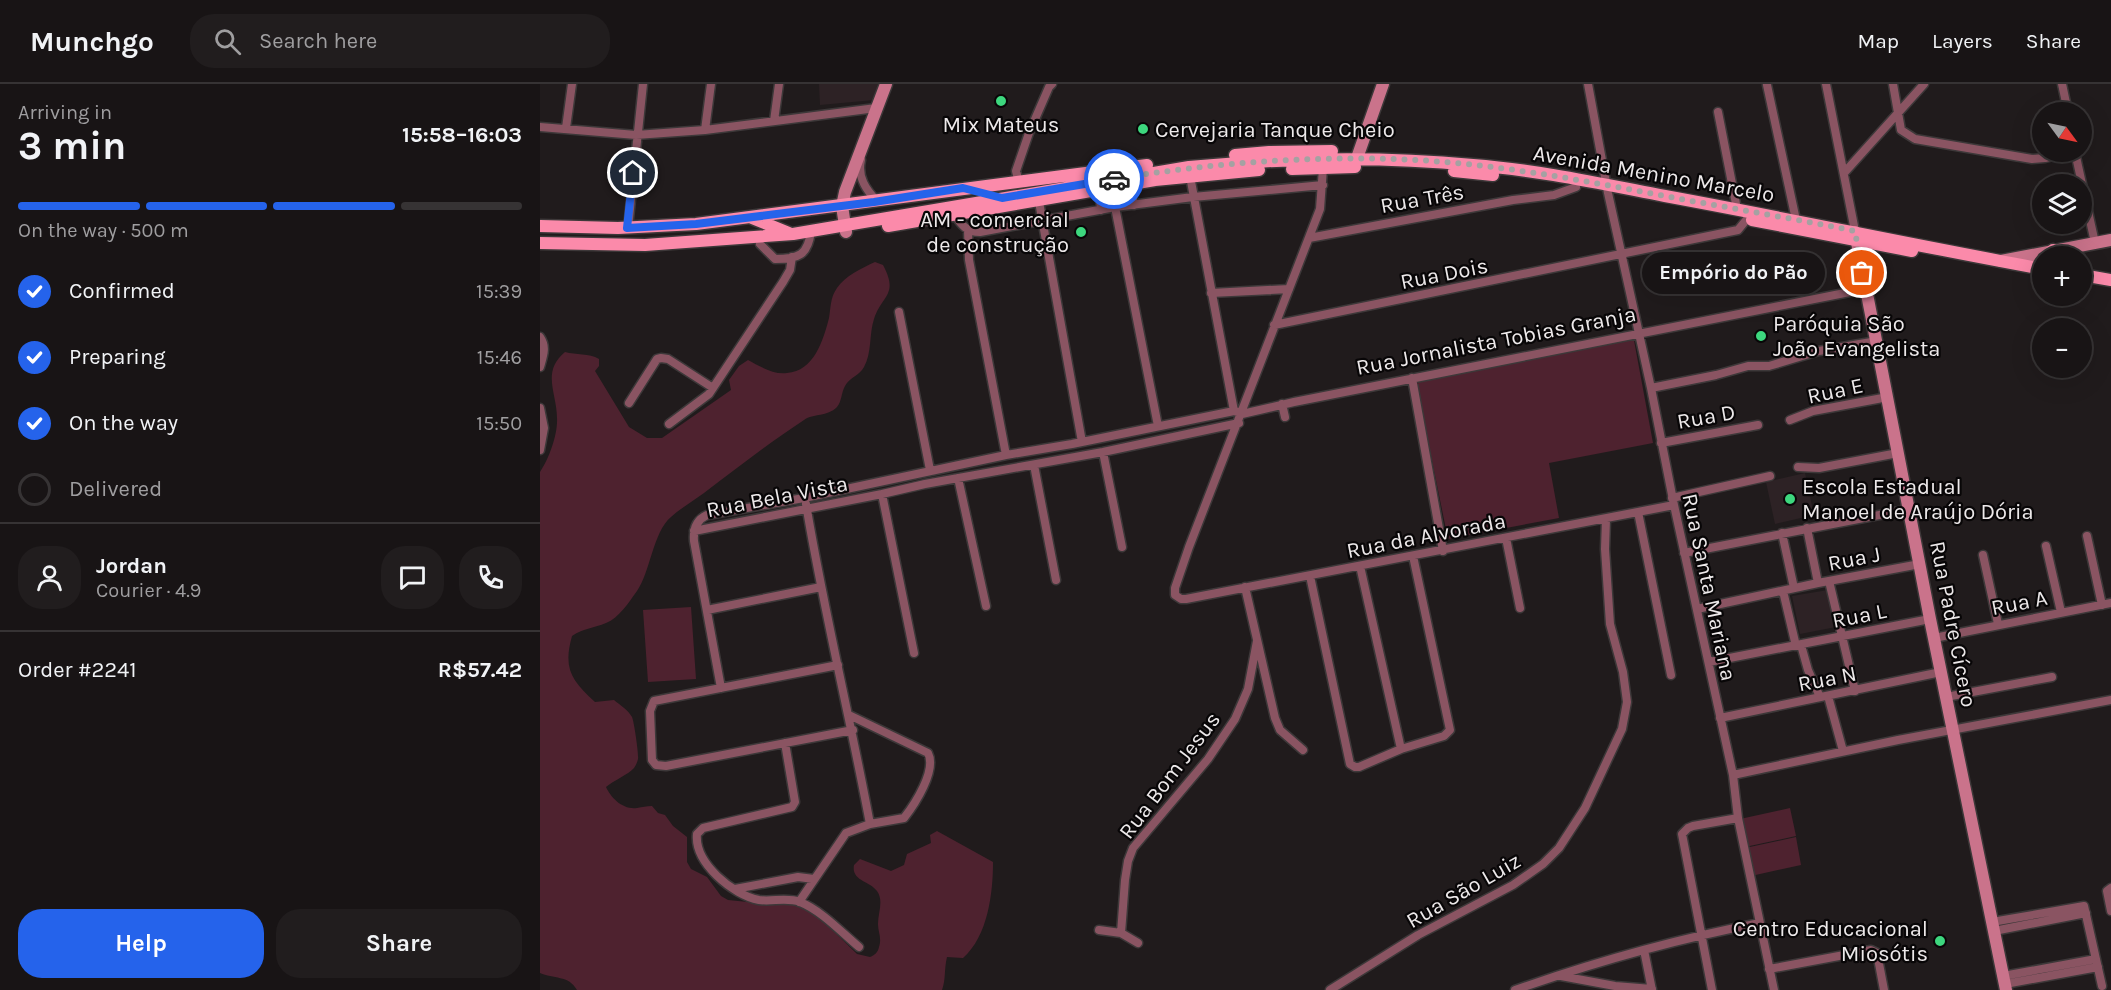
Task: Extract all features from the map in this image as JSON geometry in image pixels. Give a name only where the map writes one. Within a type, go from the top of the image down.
[{"type":"main road","points":[[540,226],[627,228],[696,224],[1165,163],[1279,152],[1359,154]]},
{"type":"main road","points":[[1279,152],[1295,160]]},
{"type":"main road","name":"Avenida Menino Marcelo","points":[[540,251],[646,253],[760,244],[814,233],[955,214],[1189,167],[1359,154],[1476,165],[1796,220],[1855,236],[2001,261],[2032,264]]},
{"type":"main road","name":"Avenida Menino Marcelo","points":[[845,229],[1002,198],[1099,190],[1233,171],[1382,166],[1503,176],[1576,187],[1607,189],[1747,219],[2032,263]]},
{"type":"main road","points":[[1019,183],[1036,196]]},
{"type":"main road","points":[[963,188],[1002,198]]},
{"type":"main road","points":[[749,217],[793,234]]},
{"type":"main road","name":"Avenida Menino Marcelo","points":[[540,243],[645,245],[814,233]]},
{"type":"main road","points":[[2092,277],[2111,280]]},
{"type":"main road","points":[[2092,283],[2111,286]]},
{"type":"street","points":[[566,129],[572,84]]},
{"type":"street","points":[[627,228],[643,84]]},
{"type":"street","points":[[705,130],[711,84]]},
{"type":"street","points":[[774,121],[779,84]]},
{"type":"street","points":[[845,229],[842,206],[886,84]]},
{"type":"street","points":[[1359,154],[1383,84]]},
{"type":"street","name":"Rua Santa Mariana","points":[[1588,84],[1607,189],[1733,775],[1738,818],[1774,990]]},
{"type":"street","points":[[1826,84],[1855,236]]},
{"type":"street","points":[[1893,84],[1901,130],[1915,139],[2032,159]]},
{"type":"street","points":[[1844,173],[1924,84]]},
{"type":"street","points":[[2062,84],[2066,102]]},
{"type":"street","points":[[1019,183],[1016,171],[1029,133],[1050,85]]},
{"type":"street","points":[[1767,85],[1796,220]]},
{"type":"street","points":[[540,127],[636,135],[705,130],[876,108]]},
{"type":"street","points":[[1718,112],[1737,209]]},
{"type":"street","points":[[866,136],[859,165],[860,176],[869,194],[878,201]]},
{"type":"street","points":[[2077,162],[2095,243]]},
{"type":"street","points":[[1200,546],[1189,547],[1320,209],[1323,168]]},
{"type":"street","points":[[1190,176],[1211,293],[1238,416]]},
{"type":"street","points":[[955,214],[959,222],[968,230],[980,232],[1115,207],[1323,184]]},
{"type":"street","points":[[1130,185],[1134,205]]},
{"type":"street","name":"Rua Três","points":[[1309,238],[1513,200],[1554,195],[1576,187]]},
{"type":"street","points":[[1099,190],[1101,210]]},
{"type":"street","points":[[1036,196],[1082,442]]},
{"type":"street","points":[[760,244],[775,259],[804,253],[814,233],[842,206]]},
{"type":"street","points":[[1115,207],[1158,426]]},
{"type":"street","points":[[1621,255],[1738,230],[1747,219]]},
{"type":"street","points":[[968,230],[969,260],[1006,455]]},
{"type":"street","name":"Rua Padre Cícero","points":[[1855,236],[1930,619],[2005,983]]},
{"type":"street","points":[[2088,246],[2111,240]]},
{"type":"street","name":"Rua Dois","points":[[1274,325],[1621,255]]},
{"type":"street","points":[[669,424],[705,398],[713,388],[783,282],[790,270],[792,257]]},
{"type":"street","points":[[2001,261],[2032,264]]},
{"type":"street","points":[[1211,293],[1289,289]]},
{"type":"street","name":"Rua Jornalista Tobias Granja","points":[[1238,416],[1282,404],[1865,289]]},
{"type":"street","points":[[899,312],[926,471],[925,484]]},
{"type":"street","points":[[540,337],[544,343],[544,355],[540,367]]},
{"type":"street","points":[[1651,388],[1748,366],[1769,366],[1820,351],[1877,341]]},
{"type":"street","points":[[629,403],[657,360],[661,358],[668,359],[713,388]]},
{"type":"street","points":[[1412,378],[1443,551]]},
{"type":"street","name":"Rua E","points":[[1790,420],[1813,411],[1888,398]]},
{"type":"street","points":[[1282,404],[1285,417]]},
{"type":"street","points":[[540,408],[544,428],[540,450]]},
{"type":"street","name":"Rua Bela Vista","points":[[694,531],[698,521],[707,515],[804,498],[926,471],[1158,426],[1238,416]]},
{"type":"street","name":"Rua Bela Vista","points":[[694,531],[925,484],[1103,452],[1238,416]]},
{"type":"street","name":"Rua D","points":[[1661,442],[1758,425]]},
{"type":"street","points":[[1072,444],[1074,457]]},
{"type":"street","points":[[1103,452],[1122,547]]},
{"type":"street","points":[[1798,467],[1819,468],[1898,453]]},
{"type":"street","points":[[1034,465],[1056,580]]},
{"type":"street","name":"Rua da Alvorada","points":[[1189,547],[1175,591],[1178,598],[1186,599],[1360,567],[1606,519],[1770,476]]},
{"type":"street","points":[[958,478],[986,606]]},
{"type":"street","points":[[882,494],[914,653]]},
{"type":"street","points":[[804,498],[820,586],[853,730],[870,824]]},
{"type":"street","points":[[1684,553],[1910,509]]},
{"type":"street","points":[[1638,512],[1671,675]]},
{"type":"street","name":"Rua São Luiz","points":[[1330,990],[1418,935],[1513,885],[1543,864],[1565,840],[1585,808],[1622,729],[1627,702],[1623,672],[1610,624],[1606,585],[1606,519]]},
{"type":"street","points":[[1807,528],[1818,583]]},
{"type":"street","points":[[694,531],[721,688]]},
{"type":"street","points":[[1782,533],[1794,588]]},
{"type":"street","points":[[2087,536],[2107,604]]},
{"type":"street","points":[[1506,538],[1520,608]]},
{"type":"street","points":[[2046,546],[2061,612]]},
{"type":"street","points":[[1983,555],[1998,624]]},
{"type":"street","points":[[1310,576],[1350,764],[1359,767],[1401,749],[1448,734],[1450,726],[1413,556]]},
{"type":"street","name":"Rua J","points":[[1697,609],[1920,564]]},
{"type":"street","points":[[1360,567],[1401,749]]},
{"type":"street","points":[[1829,581],[1855,691]]},
{"type":"street","points":[[706,610],[820,586]]},
{"type":"street","points":[[1245,587],[1275,718],[1280,730],[1303,750]]},
{"type":"street","points":[[1783,591],[1798,645],[1808,670],[1824,697],[1843,751]]},
{"type":"street","name":"Rua A","points":[[1934,638],[2107,604]]},
{"type":"street","name":"Rua L","points":[[1709,662],[1930,619]]},
{"type":"street","name":"Rua Bom Jesus","points":[[1121,933],[1125,880],[1133,848],[1208,759],[1235,719],[1248,689],[1257,641]]},
{"type":"street","points":[[838,665],[654,701],[650,711],[652,760],[660,766],[666,766],[853,730]]},
{"type":"street","name":"Rua N","points":[[1720,718],[1941,672]]},
{"type":"street","points":[[1946,697],[2052,677]]},
{"type":"street","points":[[1733,775],[1954,730],[2021,722],[2111,700]]},
{"type":"street","points":[[800,902],[846,833],[870,824],[904,818],[929,774],[931,758],[923,749],[849,715]]},
{"type":"street","points":[[785,743],[795,802],[792,807],[703,828],[697,834],[699,848],[708,866],[735,889],[757,899],[800,902],[859,946]]},
{"type":"street","points":[[1712,990],[1682,834],[1693,826],[1738,818]]},
{"type":"street","points":[[735,889],[798,877],[814,879]]},
{"type":"street","points":[[2110,888],[2107,891],[2111,911]]},
{"type":"street","points":[[1993,926],[2082,905],[2085,907],[2102,986]]},
{"type":"street","points":[[1515,990],[1557,975],[1701,934],[1760,922]]},
{"type":"street","points":[[1099,930],[1121,933],[1138,944]]},
{"type":"street","points":[[1557,975],[1615,986],[1652,989],[1644,950]]},
{"type":"street","points":[[1769,969],[1871,950],[1877,953],[1884,990]]},
{"type":"street","points":[[2005,983],[2097,963]]},
{"type":"shaded area","points":[[819,84],[878,84],[874,100],[820,105]]},
{"type":"shaded area","points":[[875,262],[883,265],[888,275],[888,294],[874,319],[867,362],[862,370],[847,383],[837,407],[804,420],[671,517],[660,532],[637,591],[611,621],[572,636],[569,647],[569,665],[575,680],[595,702],[614,700],[628,712],[633,720],[638,751],[637,762],[632,770],[606,787],[608,791],[614,799],[627,807],[652,806],[658,813],[665,815],[673,826],[687,837],[687,862],[691,869],[707,877],[721,896],[728,900],[748,902],[782,899],[800,906],[818,916],[857,954],[870,957],[877,952],[880,944],[878,924],[880,899],[874,888],[858,878],[854,865],[860,859],[891,871],[904,865],[907,854],[931,843],[930,835],[937,831],[993,862],[990,900],[983,926],[978,938],[963,958],[947,957],[942,990],[577,990],[570,982],[540,973],[540,472],[550,453],[557,424],[552,383],[554,367],[565,352],[599,359],[599,366],[595,371],[629,427],[647,438],[662,438],[731,390],[729,380],[739,366],[748,360],[777,373],[796,371],[804,367],[811,361],[824,336],[832,299],[837,288],[849,276]]},
{"type":"shaded area","points":[[1633,335],[1653,443],[1549,463],[1559,518],[1448,539],[1416,382]]},
{"type":"shaded area","name":"Escola Estadual Manoel de Araújo Dória","points":[[1805,473],[1814,515],[1775,524],[1766,482]]},
{"type":"shaded area","points":[[1828,590],[1836,627],[1800,634],[1792,596]]},
{"type":"shaded area","points":[[691,607],[696,679],[648,682],[643,610]]},
{"type":"shaded area","points":[[1790,808],[1796,836],[1745,847],[1740,819]]},
{"type":"shaded area","points":[[1796,837],[1801,865],[1751,876],[1745,848]]},
{"type":"way so far","points":[[1114,179],[1189,167],[1322,159],[1396,159],[1476,165],[1586,181],[1855,231],[1862,273]]},
{"type":"place","name":"Mix Mateus","points":[[1001,101]]},
{"type":"place","name":"Cervejaria Tanque Cheio","points":[[1143,129]]},
{"type":"place","name":"AM - comercial de construção","points":[[1081,232]]},
{"type":"place","name":"Empório do Pão","points":[[1862,273]]},
{"type":"place","name":"Paróquia São João Evangelista","points":[[1761,336]]},
{"type":"place","name":"Escola Estadual Manoel de Araújo Dória","points":[[1790,499]]},
{"type":"place","name":"Centro Educacional Miosótis","points":[[1940,941]]},
{"type":"route","points":[[633,173],[627,228],[696,224],[874,202],[963,188],[1002,198],[1114,179]]}]
